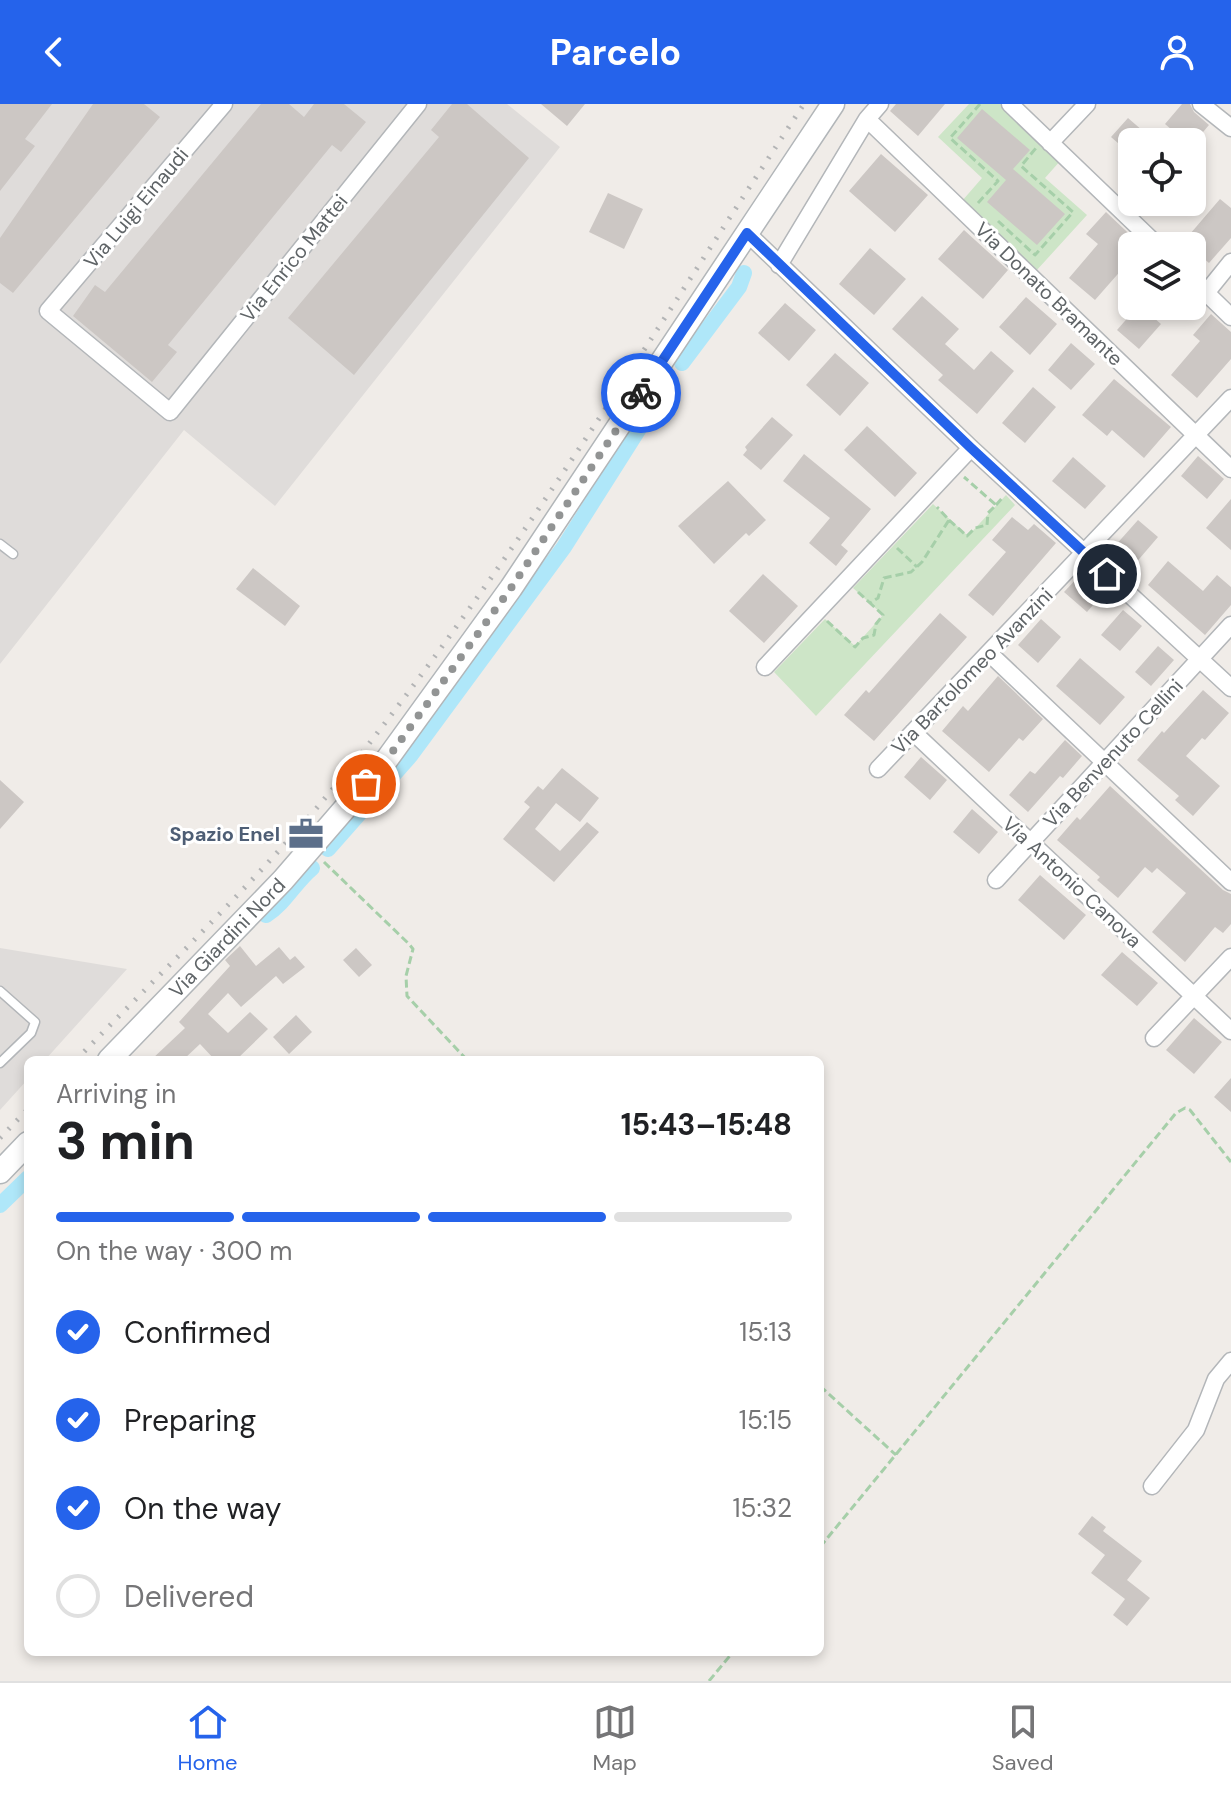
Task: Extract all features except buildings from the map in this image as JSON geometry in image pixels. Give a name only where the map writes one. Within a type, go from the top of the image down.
[{"type":"main road","name":"Via Giardini Nord","points":[[113,1056],[272,891],[385,762],[511,588],[833,104]]},
{"type":"main road","points":[[0,1172],[24,1147]]},
{"type":"street","name":"Via Luigi Einaudi","points":[[170,412],[48,311],[224,104]]},
{"type":"street","name":"Via Enrico Mattei","points":[[170,412],[418,104]]},
{"type":"street","points":[[779,265],[867,119],[880,104]]},
{"type":"street","points":[[1010,104],[1143,232]]},
{"type":"street","points":[[1050,143],[1087,104]]},
{"type":"street","points":[[1201,104],[1231,128]]},
{"type":"street","name":"Via Donato Bramante","points":[[867,119],[1231,469]]},
{"type":"street","points":[[747,233],[971,448],[1231,688]]},
{"type":"street","points":[[1231,262],[1206,293],[1231,317]]},
{"type":"street","name":"Via Bartolomeo Avanzini","points":[[878,769],[1231,398]]},
{"type":"street","points":[[765,667],[971,448]]},
{"type":"street","name":"Via Benvenuto Cellini","points":[[996,880],[1231,625]]},
{"type":"street","points":[[989,653],[1231,882]]},
{"type":"street","name":"Via Antonio Canova","points":[[913,732],[1231,1031]]},
{"type":"street","points":[[1154,1038],[1231,957]]},
{"type":"street","points":[[1152,1486],[1196,1430],[1216,1379],[1231,1361]]},
{"type":"lane","points":[[0,544],[13,554]]},
{"type":"lane","points":[[0,991],[35,1022],[31,1033],[0,1063]]},
{"type":"path","points":[[980,104],[950,138],[998,181],[978,203],[982,206]]},
{"type":"path","points":[[990,214],[1035,255],[1073,212],[1021,166],[1038,146],[1030,139]]},
{"type":"path","points":[[962,474],[996,505]]},
{"type":"path","points":[[933,504],[967,536],[975,528],[987,525],[988,513],[1006,495]]},
{"type":"path","points":[[870,603],[878,598],[884,578],[911,572],[917,567],[949,520]]},
{"type":"path","points":[[894,545],[917,567]]},
{"type":"path","points":[[818,627],[825,619],[855,647],[863,638],[874,635],[876,624],[883,615],[853,588]]},
{"type":"path","points":[[310,848],[413,949],[406,976],[407,996],[463,1056]]},
{"type":"path","points":[[824,1542],[1176,1113],[1185,1108],[1190,1110],[1231,1162]]},
{"type":"path","points":[[824,1390],[896,1455]]},
{"type":"path","points":[[709,1681],[730,1656]]},
{"type":"shaded area","points":[[0,104],[507,104],[560,147],[275,506],[184,430],[0,664]]},
{"type":"shaded area","points":[[0,948],[127,969],[49,1056],[24,1056],[24,1083],[0,1110]]},
{"type":"green space","points":[[969,104],[1000,104],[1061,160],[1045,178],[1087,215],[1036,271],[962,201],[982,178],[938,137]]},
{"type":"green space","points":[[1006,495],[1015,505],[816,716],[774,672],[825,619],[855,646],[883,615],[853,588],[933,504],[968,536]]},
{"type":"waterway","points":[[682,363],[739,287],[744,273]]},
{"type":"waterway","points":[[328,849],[410,756],[564,547],[666,386]]},
{"type":"waterway","points":[[266,915],[312,868]]},
{"type":"waterway","points":[[0,1205],[24,1182]]},
{"type":"railway","points":[[80,1056],[300,828],[427,668],[646,348],[804,104]]},
{"type":"railway","points":[[0,1138],[24,1113]]},
{"type":"way so far","points":[[366,784],[511,588],[641,393]]},
{"type":"place","name":"Spazio Enel","points":[[306,834]]},
{"type":"route","points":[[641,393],[747,233],[1107,574]]}]
